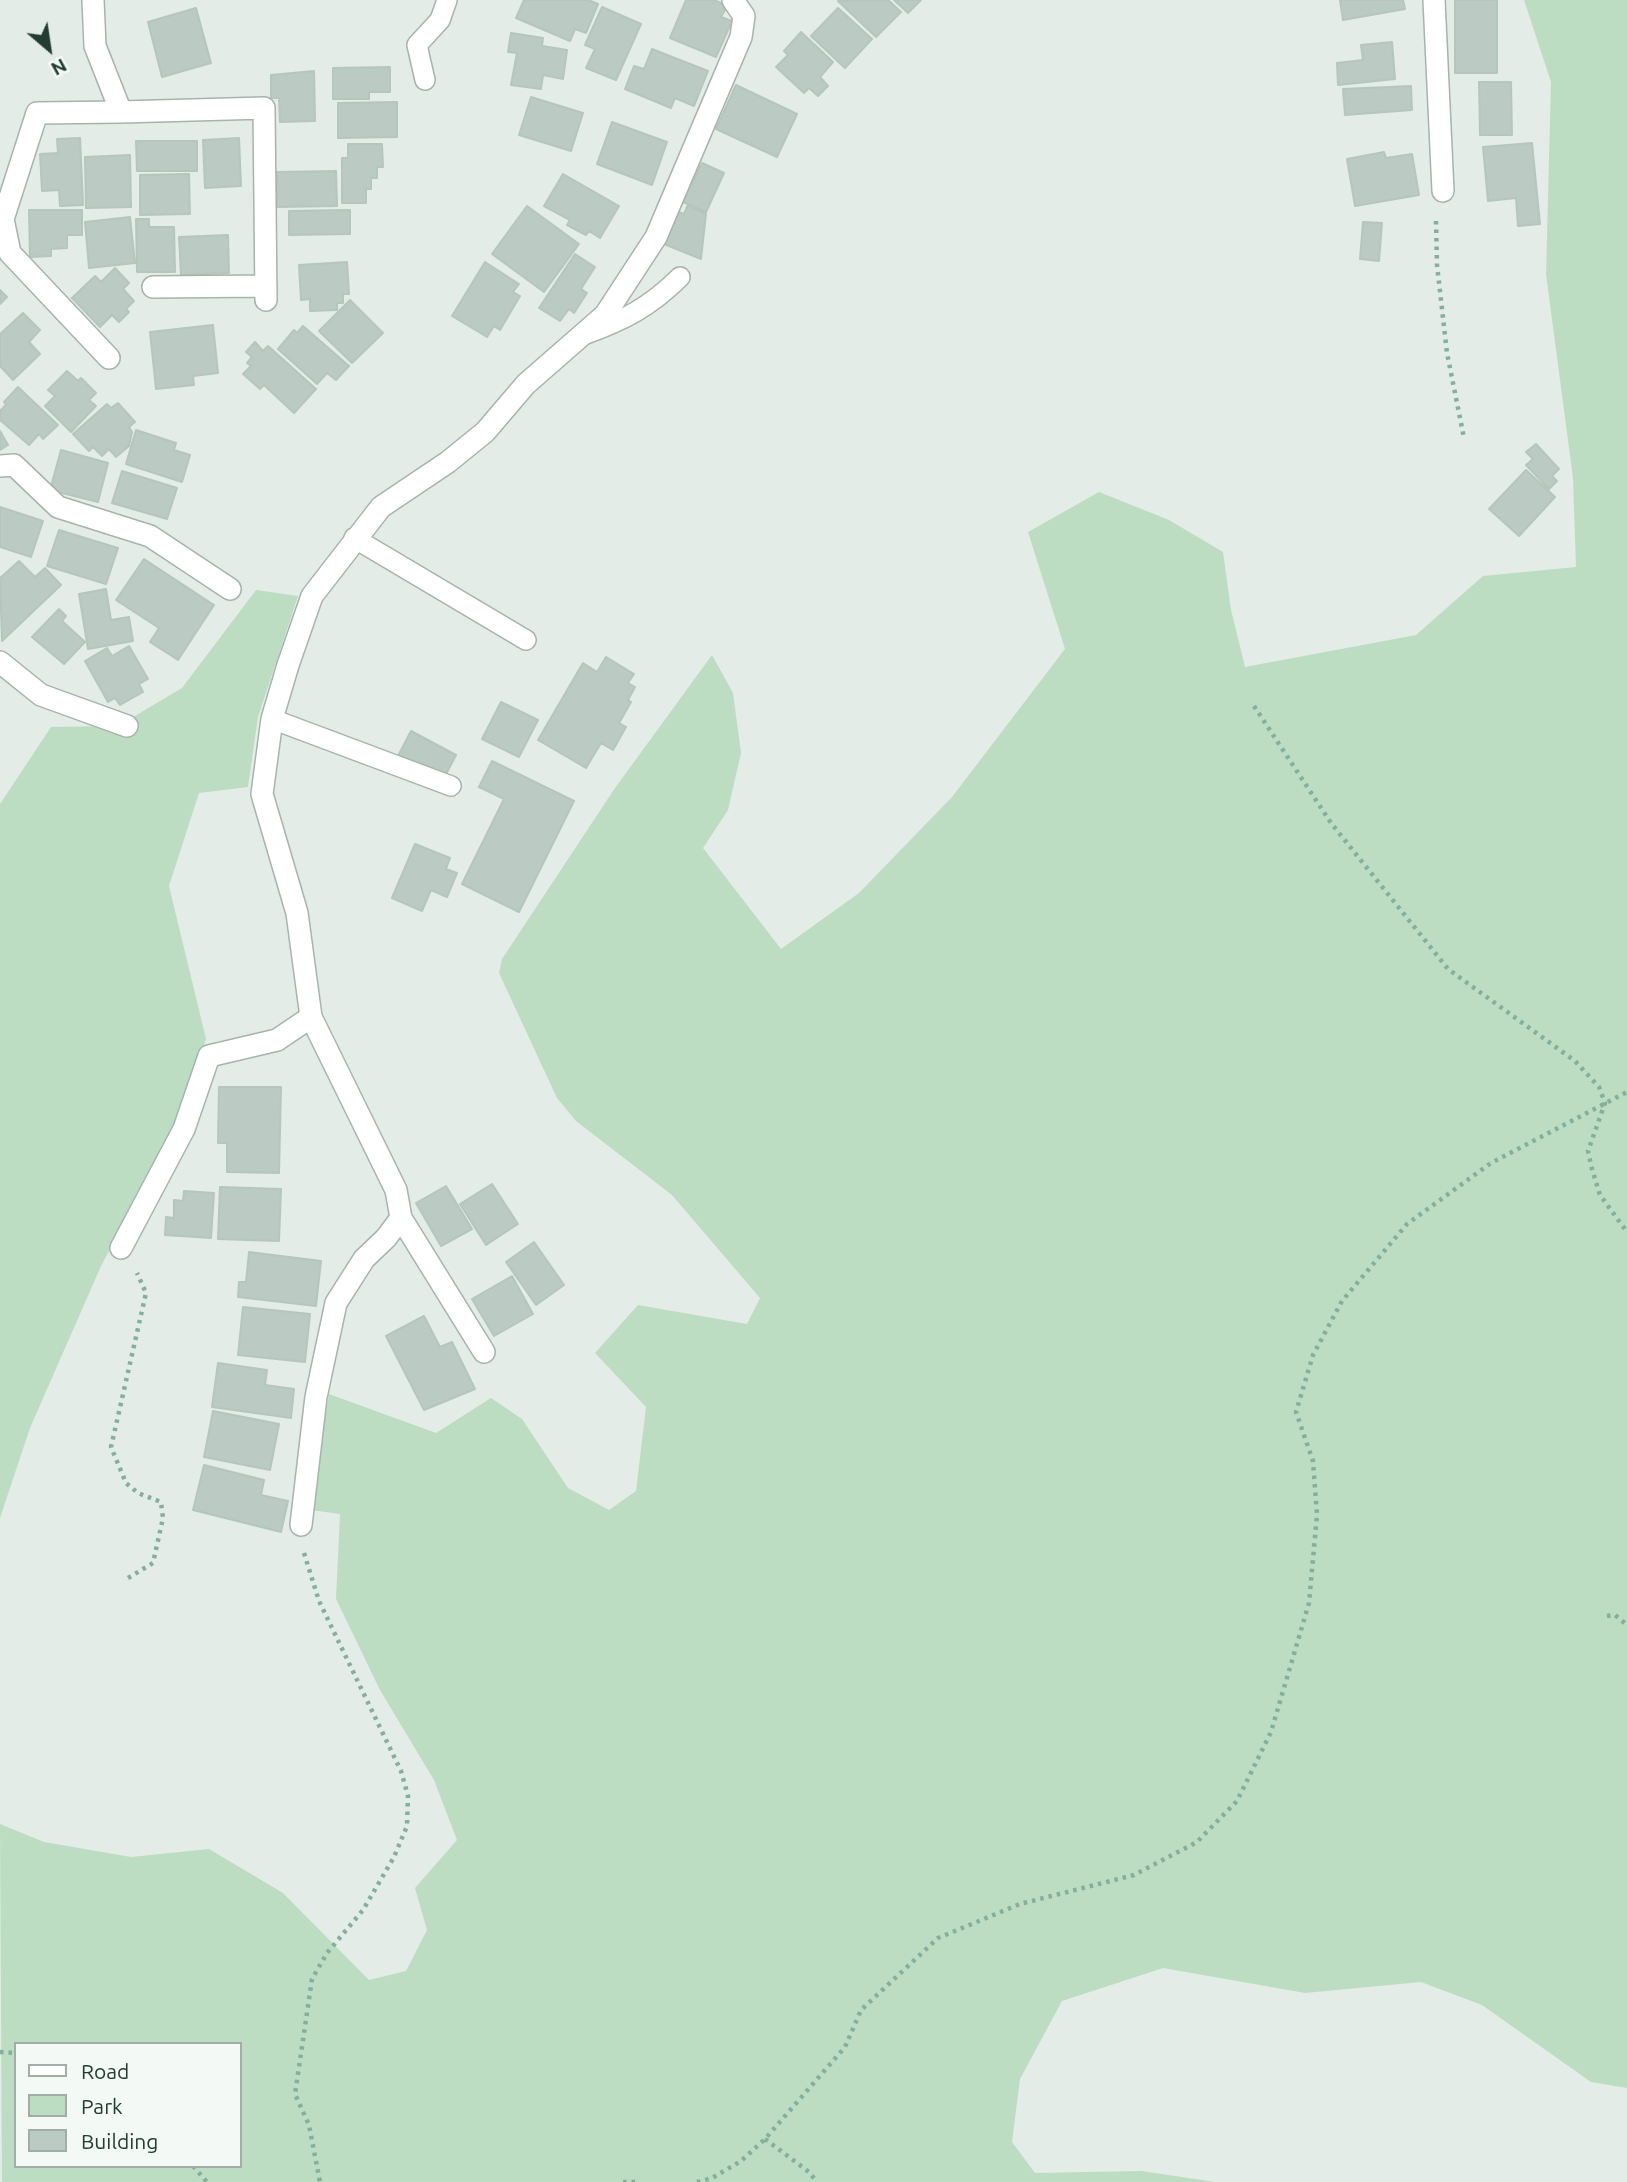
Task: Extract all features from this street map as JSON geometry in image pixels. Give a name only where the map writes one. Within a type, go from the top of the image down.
[{"type":"street","points":[[93,0],[95,46],[121,112]]},
{"type":"street","points":[[1434,0],[1443,191]]},
{"type":"street","points":[[484,1352],[401,1218],[396,1190],[311,1017],[297,913],[262,794],[272,719],[312,596],[354,538],[381,507],[448,462],[485,432],[526,384],[605,316],[656,237],[741,37],[744,5]]},
{"type":"street","points":[[109,358],[10,253],[3,219],[37,113],[264,108],[266,293],[153,287]]},
{"type":"street","points":[[0,466],[14,465],[58,508],[150,536],[230,589]]},
{"type":"street","points":[[0,662],[41,695],[127,726]]},
{"type":"street","points":[[121,1248],[184,1129],[209,1056],[277,1040],[311,1017]]},
{"type":"street","points":[[301,1525],[316,1396],[336,1303],[364,1259],[386,1238],[401,1218]]},
{"type":"lane","points":[[425,80],[417,45],[440,20],[447,0]]},
{"type":"lane","points":[[582,335],[612,324],[654,303],[680,277]]},
{"type":"lane","points":[[354,538],[526,640]]},
{"type":"lane","points":[[272,719],[451,786]]},
{"type":"path","points":[[1443,191],[1435,196],[1437,265],[1447,353],[1464,438]]},
{"type":"path","points":[[1254,706],[1331,823],[1448,969],[1575,1061],[1599,1087],[1605,1103],[1588,1151],[1600,1195],[1627,1232]]},
{"type":"path","points":[[697,2182],[712,2178],[741,2161],[765,2139],[845,2047],[861,2010],[938,1938],[1020,1904],[1134,1875],[1197,1842],[1237,1801],[1271,1732],[1309,1603],[1317,1515],[1312,1461],[1296,1412],[1313,1355],[1342,1301],[1407,1224],[1490,1163],[1627,1092]]},
{"type":"path","points":[[121,1248],[146,1293],[111,1447],[126,1483],[138,1493],[161,1502],[164,1507],[162,1533],[153,1563],[128,1578]]},
{"type":"path","points":[[301,1525],[305,1563],[319,1601],[401,1772],[408,1796],[407,1826],[394,1857],[363,1910],[327,1953],[312,1979],[295,2094],[309,2125],[320,2182]]},
{"type":"path","points":[[1606,1616],[1615,1615],[1627,1625]]},
{"type":"path","points":[[765,2139],[809,2172],[817,2182]]},
{"type":"path","points":[[194,2168],[206,2182]]},
{"type":"path","points":[[623,2182],[638,2182]]},
{"type":"green space","points":[[1524,0],[1627,0],[1627,2088],[1591,2082],[1482,2005],[1421,1982],[1305,1993],[1163,1968],[1062,2001],[1020,2079],[1012,2142],[1035,2173],[1141,2171],[1216,2182],[2,2182],[0,1824],[44,1842],[131,1857],[209,1849],[283,1893],[369,1980],[406,1971],[427,1930],[415,1888],[457,1840],[434,1780],[380,1690],[336,1599],[340,1514],[311,1510],[329,1394],[436,1433],[491,1398],[522,1419],[568,1488],[609,1510],[636,1491],[646,1407],[595,1353],[638,1305],[747,1324],[760,1298],[672,1195],[576,1121],[557,1098],[499,973],[502,959],[615,788],[712,655],[733,693],[741,753],[728,810],[703,848],[781,949],[859,893],[952,797],[1065,649],[1028,532],[1099,492],[1169,520],[1223,552],[1231,610],[1245,667],[1416,635],[1483,576],[1576,567],[1573,478],[1546,274],[1551,82]]},
{"type":"green space","points":[[256,590],[298,596],[258,717],[248,787],[199,793],[169,886],[206,1039],[175,1127],[101,1266],[30,1428],[0,1518],[0,804],[51,727],[118,726],[182,688]]},
{"type":"building","points":[[524,0],[588,0],[598,4],[586,33],[575,29],[570,41],[516,18]]},
{"type":"building","points":[[686,0],[714,0],[727,6],[721,17],[732,21],[716,57],[670,38]]},
{"type":"building","points":[[888,0],[901,12],[876,37],[838,1]]},
{"type":"building","points":[[894,0],[921,0],[908,13]]},
{"type":"building","points":[[1340,0],[1403,0],[1405,9],[1343,20]]},
{"type":"building","points":[[1455,0],[1497,0],[1497,73],[1455,73]]},
{"type":"building","points":[[602,7],[641,24],[616,80],[586,68],[595,49],[585,45]]},
{"type":"building","points":[[196,8],[211,63],[162,77],[148,22]]},
{"type":"building","points":[[838,8],[872,39],[845,68],[811,36]]},
{"type":"building","points":[[801,32],[833,62],[820,77],[828,86],[818,96],[809,88],[804,93],[776,67],[788,55],[784,51]]},
{"type":"building","points":[[511,33],[543,38],[542,46],[567,50],[563,79],[543,75],[541,89],[511,85],[517,53],[508,52]]},
{"type":"building","points":[[1392,42],[1395,79],[1338,85],[1337,63],[1363,60],[1361,45]]},
{"type":"building","points":[[652,49],[708,71],[694,106],[675,98],[671,108],[625,89],[634,66],[644,69]]},
{"type":"building","points":[[390,67],[390,92],[369,92],[369,99],[333,99],[333,68]]},
{"type":"building","points":[[314,71],[315,121],[280,122],[279,98],[271,98],[271,75]]},
{"type":"building","points":[[1479,82],[1511,82],[1512,135],[1480,135]]},
{"type":"building","points":[[736,85],[797,114],[777,157],[716,129]]},
{"type":"building","points":[[1411,86],[1412,110],[1345,115],[1343,89]]},
{"type":"building","points":[[531,97],[583,113],[571,151],[519,135]]},
{"type":"building","points":[[397,102],[397,137],[338,138],[338,103]]},
{"type":"building","points":[[612,122],[667,142],[652,185],[597,164]]},
{"type":"building","points":[[80,138],[83,205],[60,206],[59,190],[42,191],[40,154],[58,153],[57,139]]},
{"type":"building","points":[[239,138],[241,186],[205,188],[203,140]]},
{"type":"building","points":[[136,141],[197,141],[197,171],[137,171]]},
{"type":"building","points":[[1532,143],[1540,224],[1518,226],[1516,198],[1488,201],[1483,147]]},
{"type":"building","points":[[348,144],[382,144],[383,167],[377,167],[377,178],[371,178],[371,189],[366,189],[366,203],[342,203],[342,158],[348,158]]},
{"type":"building","points":[[1384,152],[1386,158],[1412,154],[1419,195],[1355,206],[1347,159]]},
{"type":"building","points":[[130,155],[131,207],[86,208],[85,157]]},
{"type":"building","points":[[702,163],[724,173],[706,212],[683,202]]},
{"type":"building","points":[[336,171],[337,206],[277,207],[277,172]]},
{"type":"building","points":[[189,174],[190,214],[140,215],[140,175]]},
{"type":"building","points":[[563,174],[619,206],[600,238],[589,231],[586,235],[567,225],[570,220],[544,206]]},
{"type":"building","points":[[688,205],[706,214],[701,259],[664,244],[678,212],[684,214]]},
{"type":"building","points":[[527,206],[579,244],[544,292],[492,254]]},
{"type":"building","points":[[29,210],[82,210],[82,235],[67,235],[67,248],[51,249],[51,256],[30,257]]},
{"type":"building","points":[[350,210],[350,234],[289,235],[289,211]]},
{"type":"building","points":[[130,217],[135,263],[89,268],[85,222]]},
{"type":"building","points":[[136,219],[149,219],[149,227],[174,227],[175,272],[137,272]]},
{"type":"building","points":[[1363,222],[1382,223],[1379,261],[1360,259]]},
{"type":"building","points":[[228,235],[229,273],[181,275],[179,237]]},
{"type":"building","points":[[575,254],[595,267],[581,289],[587,293],[574,313],[569,309],[560,321],[539,308]]},
{"type":"building","points":[[347,262],[349,294],[343,294],[343,303],[337,303],[337,310],[310,311],[310,299],[301,300],[299,265]]},
{"type":"building","points":[[485,262],[519,284],[513,292],[520,296],[500,330],[494,326],[487,337],[452,316]]},
{"type":"building","points":[[115,268],[129,283],[123,289],[134,301],[126,309],[129,312],[119,322],[112,315],[100,327],[72,298],[95,276],[101,282]]},
{"type":"building","points":[[0,290],[7,297],[0,304]]},
{"type":"building","points":[[350,300],[383,333],[352,363],[319,331]]},
{"type":"building","points":[[23,313],[40,330],[29,342],[40,354],[13,380],[0,366],[0,334]]},
{"type":"building","points":[[213,325],[218,373],[193,376],[194,385],[156,389],[150,332]]},
{"type":"building","points":[[303,326],[349,366],[336,380],[327,373],[317,384],[278,349],[294,330],[297,333]]},
{"type":"building","points":[[255,342],[263,351],[268,346],[316,389],[294,413],[264,385],[260,389],[243,374],[251,366],[247,363],[252,357],[246,352]]},
{"type":"building","points":[[67,371],[78,381],[81,378],[96,393],[89,400],[96,406],[71,432],[45,406],[55,396],[48,390]]},
{"type":"building","points":[[18,387],[58,425],[43,439],[39,434],[29,445],[0,420],[0,411],[6,405],[4,402]]},
{"type":"building","points":[[118,403],[135,422],[129,427],[132,432],[129,446],[116,457],[109,449],[102,456],[93,447],[89,451],[73,434],[107,404],[111,408]]},
{"type":"building","points":[[136,430],[176,443],[174,450],[190,455],[182,482],[126,464]]},
{"type":"building","points":[[0,431],[8,445],[0,450]]},
{"type":"building","points":[[1536,444],[1559,469],[1552,476],[1557,481],[1549,489],[1526,465],[1533,459],[1526,452]]},
{"type":"building","points":[[61,450],[108,463],[98,502],[50,490]]},
{"type":"building","points":[[1526,470],[1555,497],[1519,536],[1489,509]]},
{"type":"building","points":[[122,471],[177,488],[167,519],[112,503]]},
{"type":"building","points":[[0,507],[43,521],[31,557],[0,547]]},
{"type":"building","points":[[59,530],[118,548],[106,584],[47,566]]},
{"type":"building","points":[[144,559],[214,605],[178,660],[150,642],[159,628],[116,600]]},
{"type":"building","points":[[19,561],[35,577],[45,568],[61,585],[2,641],[0,578]]},
{"type":"building","points":[[106,589],[111,620],[129,617],[133,641],[88,649],[79,594]]},
{"type":"building","points":[[59,609],[66,616],[62,621],[85,642],[64,664],[32,637]]},
{"type":"building","points":[[129,646],[148,679],[139,684],[143,692],[120,705],[115,698],[108,702],[85,661],[107,648],[112,656]]},
{"type":"building","points":[[606,657],[634,674],[628,683],[635,687],[628,700],[631,702],[619,723],[626,727],[613,750],[601,743],[586,768],[538,740],[583,663],[597,672]]},
{"type":"building","points":[[501,702],[538,720],[519,757],[482,739]]},
{"type":"building","points":[[411,731],[456,755],[443,780],[398,756]]},
{"type":"building","points":[[492,761],[574,801],[519,912],[462,884],[504,799],[479,787]]},
{"type":"building","points":[[415,844],[450,858],[446,869],[457,873],[447,897],[431,890],[422,911],[392,898]]},
{"type":"building","points":[[219,1087],[281,1087],[279,1173],[227,1172],[227,1143],[218,1143]]},
{"type":"building","points":[[492,1184],[518,1224],[486,1245],[460,1204]]},
{"type":"building","points":[[446,1186],[472,1229],[441,1246],[416,1203]]},
{"type":"building","points":[[220,1187],[281,1189],[279,1241],[218,1239]]},
{"type":"building","points":[[184,1191],[214,1193],[211,1238],[165,1235],[166,1217],[174,1218],[174,1200],[183,1201]]},
{"type":"building","points":[[534,1242],[564,1285],[536,1305],[506,1262]]},
{"type":"building","points":[[249,1252],[321,1261],[316,1306],[238,1297],[239,1282],[246,1282]]},
{"type":"building","points":[[512,1276],[533,1314],[494,1336],[472,1299]]},
{"type":"building","points":[[243,1307],[310,1314],[305,1362],[238,1355]]},
{"type":"building","points":[[424,1316],[440,1347],[452,1342],[475,1389],[424,1410],[386,1336]]},
{"type":"building","points":[[218,1363],[267,1370],[265,1385],[294,1389],[291,1418],[212,1407]]},
{"type":"building","points":[[213,1411],[279,1424],[270,1470],[204,1457]]},
{"type":"building","points":[[204,1465],[264,1480],[261,1495],[288,1501],[281,1532],[193,1510]]}]
